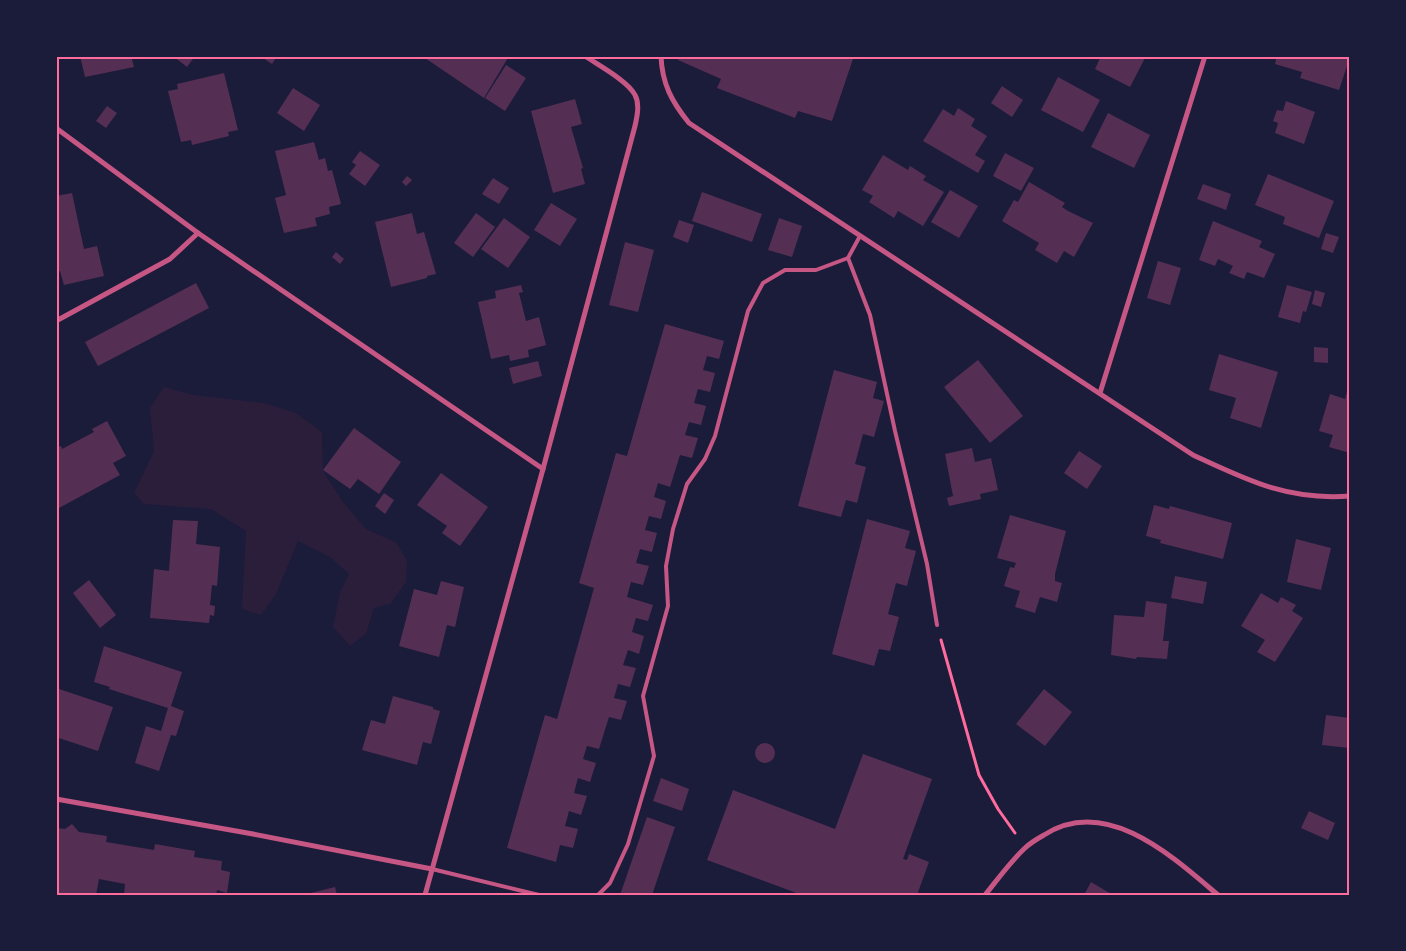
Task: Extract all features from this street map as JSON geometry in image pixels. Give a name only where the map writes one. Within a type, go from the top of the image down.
[{"type":"street","points":[[424,895],[543,469],[635,126],[638,109],[635,94],[617,78],[585,56]]},
{"type":"street","points":[[661,56],[664,83],[672,102],[689,123],[1193,455],[1248,481],[1296,496],[1350,496]]},
{"type":"street","points":[[1100,393],[1205,56]]},
{"type":"street","points":[[56,128],[198,233],[543,469]]},
{"type":"street","points":[[56,321],[170,259],[198,233]]},
{"type":"street","points":[[56,799],[253,834],[432,869]]},
{"type":"street","points":[[985,895],[1026,847],[1056,827],[1089,821],[1129,831],[1167,852],[1218,895]]},
{"type":"lane","points":[[598,895],[610,883],[628,844],[654,756],[643,696],[668,606],[666,566],[673,529],[687,484],[705,460],[715,436],[748,310],[763,283],[785,270],[816,270],[848,258],[860,236]]},
{"type":"lane","points":[[848,258],[870,315],[895,432],[927,564],[937,625]]},
{"type":"lane","points":[[432,869],[538,895]]},
{"type":"path","points":[[937,625],[979,774],[998,809],[1026,847]]},
{"type":"shaded area","points":[[164,387],[193,395],[264,403],[296,413],[322,432],[323,471],[343,502],[366,529],[397,543],[407,561],[406,582],[390,604],[374,608],[366,634],[350,646],[333,627],[340,592],[349,574],[330,557],[298,541],[276,594],[261,615],[242,609],[246,531],[211,509],[144,504],[134,493],[154,451],[150,408]]},
{"type":"building","points":[[80,56],[131,56],[134,67],[85,77]]},
{"type":"building","points":[[173,56],[195,56],[187,67]]},
{"type":"building","points":[[260,56],[277,56],[272,64]]},
{"type":"building","points":[[422,56],[509,56],[484,98]]},
{"type":"building","points":[[680,56],[854,56],[832,121],[798,111],[795,118],[717,88],[721,79],[678,60]]},
{"type":"building","points":[[1101,56],[1146,56],[1130,87],[1095,69]]},
{"type":"building","points":[[1277,56],[1350,57],[1339,90],[1300,78],[1302,72],[1275,64]]},
{"type":"building","points":[[506,65],[526,78],[505,111],[485,98]]},
{"type":"building","points":[[224,73],[238,130],[228,132],[229,136],[192,145],[191,140],[181,142],[168,91],[178,89],[177,84]]},
{"type":"building","points":[[1058,77],[1100,100],[1083,132],[1041,110]]},
{"type":"building","points":[[1002,86],[1023,100],[1012,117],[991,103]]},
{"type":"building","points":[[293,88],[320,105],[304,131],[277,113]]},
{"type":"building","points":[[575,99],[582,124],[571,127],[583,168],[581,169],[585,184],[553,193],[531,111]]},
{"type":"building","points":[[1286,101],[1315,112],[1304,144],[1275,133],[1278,123],[1273,121],[1277,110],[1283,111]]},
{"type":"building","points":[[107,106],[117,113],[106,128],[96,121]]},
{"type":"building","points":[[958,108],[975,119],[971,126],[987,136],[975,155],[985,161],[978,173],[923,141],[943,109],[954,116]]},
{"type":"building","points":[[1108,113],[1150,135],[1134,168],[1091,147]]},
{"type":"building","points":[[314,142],[319,160],[325,158],[328,171],[332,170],[341,204],[329,207],[330,214],[315,218],[317,226],[284,233],[275,198],[286,195],[275,151]]},
{"type":"building","points":[[360,151],[380,165],[365,186],[349,174],[356,165],[352,162]]},
{"type":"building","points":[[1005,153],[1034,168],[1021,191],[993,176]]},
{"type":"building","points":[[883,155],[908,170],[910,166],[926,176],[923,180],[944,192],[923,226],[898,211],[894,218],[869,202],[873,196],[862,190]]},
{"type":"building","points":[[1268,174],[1334,201],[1319,238],[1283,224],[1285,217],[1255,205]]},
{"type":"building","points":[[407,176],[412,180],[406,186],[402,182]]},
{"type":"building","points":[[493,178],[509,188],[499,204],[482,194]]},
{"type":"building","points":[[1029,182],[1065,203],[1062,207],[1068,211],[1093,223],[1074,257],[1064,251],[1057,263],[1035,250],[1039,243],[1002,221],[1014,200],[1018,202]]},
{"type":"building","points":[[1203,184],[1231,194],[1226,210],[1197,199]]},
{"type":"building","points":[[950,190],[978,206],[959,238],[931,222]]},
{"type":"building","points":[[702,192],[762,214],[752,242],[692,221]]},
{"type":"building","points":[[72,193],[84,249],[97,246],[104,276],[64,285],[60,271],[56,272],[56,196]]},
{"type":"building","points":[[551,203],[577,219],[560,246],[534,230]]},
{"type":"building","points":[[412,213],[417,234],[424,232],[436,274],[391,287],[375,222]]},
{"type":"building","points":[[476,213],[495,227],[473,257],[454,243]]},
{"type":"building","points":[[504,218],[530,237],[508,268],[481,249]]},
{"type":"building","points":[[779,218],[802,226],[792,257],[768,250]]},
{"type":"building","points":[[679,220],[694,225],[688,243],[673,237]]},
{"type":"building","points":[[1213,221],[1262,241],[1259,247],[1275,254],[1264,278],[1247,272],[1244,279],[1229,273],[1233,266],[1218,259],[1215,266],[1199,260]]},
{"type":"building","points":[[1326,233],[1339,237],[1333,253],[1321,249]]},
{"type":"building","points":[[625,242],[654,250],[638,312],[609,305]]},
{"type":"building","points":[[336,252],[344,259],[340,264],[332,257]]},
{"type":"building","points":[[1158,261],[1181,268],[1170,305],[1147,298]]},
{"type":"building","points":[[196,283],[209,308],[98,366],[85,342]]},
{"type":"building","points":[[521,285],[523,292],[519,293],[526,321],[539,317],[546,345],[528,350],[529,357],[510,361],[509,355],[491,359],[478,302],[496,298],[495,291]]},
{"type":"building","points":[[1287,285],[1312,292],[1306,312],[1303,311],[1300,323],[1278,317]]},
{"type":"building","points":[[1315,290],[1325,293],[1321,307],[1312,304]]},
{"type":"building","points":[[665,324],[724,341],[719,359],[707,356],[703,370],[715,373],[710,392],[698,389],[694,403],[706,406],[701,425],[689,422],[685,435],[698,438],[692,458],[680,455],[670,487],[658,483],[654,497],[666,501],[661,519],[649,516],[645,530],[657,533],[652,552],[640,549],[636,563],[649,566],[643,585],[631,582],[627,597],[653,605],[648,621],[636,618],[632,632],[644,636],[639,654],[628,650],[623,665],[636,668],[630,687],[618,684],[614,698],[627,701],[621,720],[609,717],[599,749],[587,746],[583,759],[596,763],[590,782],[578,778],[574,793],[587,796],[581,815],[569,811],[565,826],[578,829],[573,848],[560,845],[556,862],[507,848],[545,715],[557,719],[594,588],[579,583],[616,453],[627,456]]},
{"type":"building","points":[[1314,347],[1328,348],[1328,363],[1314,362]]},
{"type":"building","points":[[1219,354],[1278,372],[1261,428],[1230,418],[1236,398],[1209,390]]},
{"type":"building","points":[[978,360],[1023,416],[990,443],[944,387]]},
{"type":"building","points":[[538,361],[542,376],[513,384],[509,368]]},
{"type":"building","points":[[834,370],[877,382],[873,398],[884,401],[874,437],[863,434],[855,464],[866,467],[857,503],[846,500],[841,517],[798,506]]},
{"type":"building","points":[[1349,384],[1350,453],[1329,447],[1333,435],[1319,431],[1330,394],[1345,399]]},
{"type":"building","points":[[107,421],[126,456],[113,463],[120,475],[59,508],[56,502],[56,448],[61,446],[62,449],[94,432],[92,429]]},
{"type":"building","points":[[354,428],[401,462],[379,494],[358,479],[350,489],[323,470]]},
{"type":"building","points":[[972,448],[975,462],[991,458],[998,490],[980,494],[981,499],[949,506],[947,498],[953,496],[945,454]]},
{"type":"building","points":[[1079,451],[1102,466],[1087,489],[1064,473]]},
{"type":"building","points":[[441,473],[488,507],[460,546],[442,533],[447,526],[417,505]]},
{"type":"building","points":[[384,493],[394,500],[385,514],[375,506]]},
{"type":"building","points":[[1154,505],[1169,509],[1170,506],[1232,523],[1223,559],[1160,543],[1161,540],[1146,536]]},
{"type":"building","points":[[1010,515],[1066,531],[1055,574],[1055,581],[1062,583],[1057,602],[1040,597],[1035,613],[1015,607],[1020,591],[1004,586],[1010,567],[1014,568],[1016,563],[997,558]]},
{"type":"building","points":[[867,519],[910,531],[905,548],[916,551],[907,586],[896,583],[888,614],[899,617],[890,651],[879,649],[874,666],[832,654]]},
{"type":"building","points":[[173,520],[198,521],[196,544],[220,547],[217,586],[212,585],[210,605],[215,606],[214,616],[210,615],[209,623],[150,618],[154,569],[169,571]]},
{"type":"building","points":[[1296,539],[1331,548],[1321,590],[1287,582]]},
{"type":"building","points":[[1175,576],[1207,582],[1203,604],[1171,598]]},
{"type":"building","points":[[89,580],[116,615],[100,628],[73,593]]},
{"type":"building","points":[[441,581],[464,587],[455,627],[447,625],[439,657],[399,646],[414,589],[437,595]]},
{"type":"building","points":[[1261,593],[1278,603],[1281,597],[1296,605],[1292,611],[1303,618],[1275,662],[1257,652],[1265,640],[1241,626]]},
{"type":"building","points":[[1146,601],[1167,604],[1163,641],[1169,641],[1167,659],[1137,657],[1136,659],[1111,655],[1114,615],[1144,617]]},
{"type":"building","points":[[104,646],[182,672],[171,706],[184,711],[176,736],[171,735],[159,771],[135,763],[146,726],[161,731],[168,708],[109,689],[110,687],[94,682]]},
{"type":"building","points":[[56,688],[113,707],[98,751],[56,737]]},
{"type":"building","points":[[1044,689],[1072,712],[1045,746],[1016,724]]},
{"type":"building","points":[[393,696],[433,707],[433,709],[440,711],[431,744],[423,742],[417,765],[362,750],[371,720],[385,724]]},
{"type":"building","points":[[1326,715],[1350,718],[1349,748],[1322,745]]},
{"type":"building","points":[[765,743],[772,746],[775,753],[772,760],[765,763],[758,760],[755,753],[758,746]]},
{"type":"building","points":[[863,754],[932,779],[903,859],[907,860],[909,854],[929,862],[917,895],[802,895],[707,860],[733,790],[835,829]]},
{"type":"building","points":[[661,778],[689,789],[682,811],[653,801]]},
{"type":"building","points":[[1309,811],[1335,823],[1328,840],[1301,828]]},
{"type":"building","points":[[647,817],[675,827],[652,895],[620,895]]},
{"type":"building","points":[[72,824],[79,832],[107,836],[106,842],[154,850],[155,844],[195,851],[194,857],[222,861],[221,870],[230,872],[227,893],[217,890],[216,895],[124,895],[125,884],[99,879],[96,895],[67,893],[57,895],[56,828],[65,829]]},
{"type":"building","points":[[1091,882],[1113,895],[1084,895]]},
{"type":"building","points":[[335,887],[337,895],[307,895],[307,894]]}]
